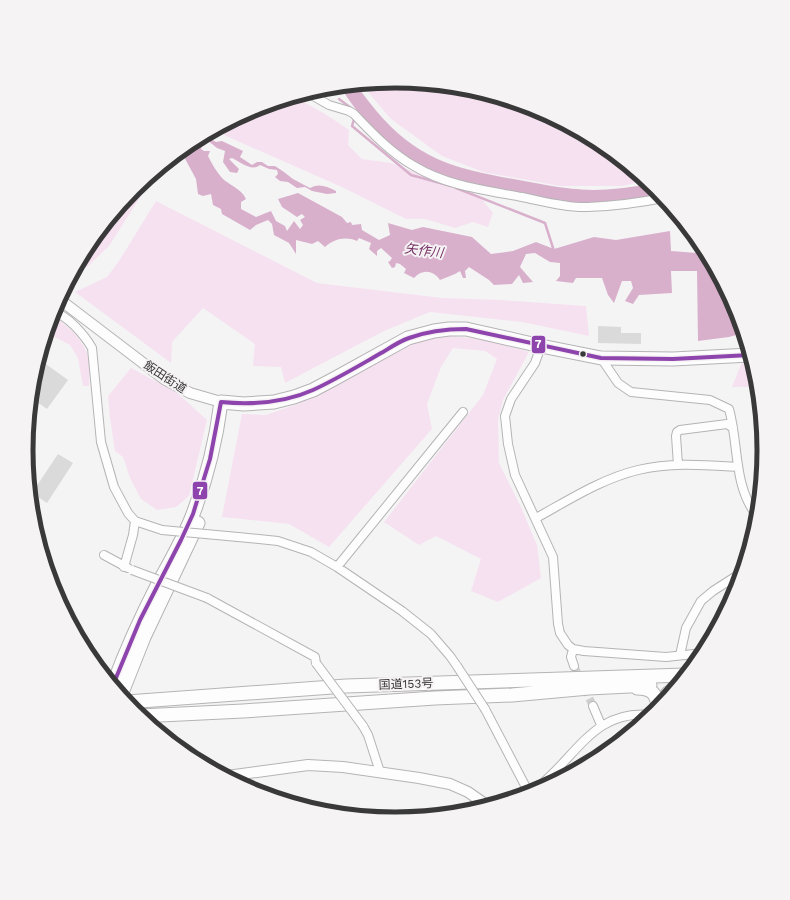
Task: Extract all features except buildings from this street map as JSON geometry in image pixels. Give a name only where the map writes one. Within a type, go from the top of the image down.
[{"type":"highway","name":"飯田街道","points":[[225,403],[244,404],[274,402],[294,397],[313,390],[395,344],[434,330],[466,329],[601,358],[673,359],[745,355]]},
{"type":"highway","points":[[115,679],[159,583],[173,558],[193,515],[206,479],[225,403]]},
{"type":"highway","points":[[123,689],[144,637],[203,512],[215,471],[225,403]]},
{"type":"highway","points":[[659,675],[680,673]]},
{"type":"highway","name":"国道153号","points":[[135,701],[354,686],[678,675]]},
{"type":"highway","name":"国道153号","points":[[149,716],[243,711],[434,698],[512,695],[589,688],[671,684]]},
{"type":"highway","points":[[589,688],[645,689],[654,694],[657,699]]},
{"type":"street","points":[[315,97],[329,105],[354,114],[383,143],[402,159],[426,173],[454,184],[554,204],[589,207],[639,203],[656,199]]},
{"type":"street","name":"飯田街道","points":[[64,303],[164,379],[190,393],[225,403]]},
{"type":"street","points":[[60,315],[66,317],[88,341],[92,348],[101,442],[114,487],[128,513],[135,521],[162,530],[278,541],[311,552],[337,567],[431,634],[450,656],[485,709],[526,787]]},
{"type":"street","points":[[541,346],[535,363],[511,399],[505,416],[508,444],[515,475],[553,557],[558,624],[563,639],[574,649],[666,657],[694,654]]},
{"type":"street","points":[[601,358],[618,383],[632,392],[710,400],[729,409],[738,468],[746,496],[752,507]]},
{"type":"street","points":[[337,567],[463,412]]},
{"type":"street","points":[[678,465],[677,432],[680,430],[727,424],[733,428]]},
{"type":"street","points":[[536,518],[595,486],[639,470],[678,465],[738,468]]},
{"type":"street","points":[[124,567],[133,535],[135,521]]},
{"type":"street","points":[[104,555],[124,567],[207,598],[315,657],[316,663],[363,726],[368,735],[380,772]]},
{"type":"street","points":[[680,655],[686,628],[700,601],[713,590],[733,578]]},
{"type":"street","points":[[574,649],[571,657],[574,666]]},
{"type":"street","points":[[593,706],[601,725]]},
{"type":"street","points":[[549,778],[589,734],[601,725],[628,715],[641,715]]},
{"type":"street","points":[[235,775],[308,765],[343,767],[450,784],[468,792],[482,802]]},
{"type":"shaded area","points":[[395,88],[419,89],[442,91],[489,100],[534,116],[576,136],[615,163],[638,182],[623,186],[560,186],[483,172],[442,156],[391,119],[366,89]]},
{"type":"shaded area","points":[[300,100],[322,112],[349,130],[348,145],[362,159],[391,163],[480,197],[493,213],[488,227],[473,222],[455,228],[425,219],[406,219],[344,188],[224,135],[221,132],[235,125],[279,107]]},
{"type":"shaded area","points":[[147,186],[109,246],[87,267],[82,268],[123,211]]},
{"type":"shaded area","points":[[156,201],[317,283],[442,298],[501,300],[586,306],[589,336],[522,322],[430,312],[384,331],[285,383],[281,367],[253,366],[255,344],[203,308],[172,342],[171,363],[75,292],[107,277],[119,261]]},
{"type":"shaded area","points":[[58,319],[70,329],[80,341],[87,354],[89,361],[89,386],[83,386],[78,358],[70,345],[52,335]]},
{"type":"shaded area","points":[[437,335],[484,339],[529,352],[503,400],[498,420],[499,463],[520,505],[537,545],[541,578],[498,602],[471,591],[481,559],[436,536],[419,545],[384,522],[483,395],[497,359],[485,351],[453,348],[441,367],[427,404],[432,429],[329,547],[289,524],[222,517],[242,414],[266,415],[298,404],[364,371],[404,344]]},
{"type":"shaded area","points":[[747,363],[751,387],[732,387],[741,364]]},
{"type":"shaded area","points":[[131,368],[176,392],[207,420],[189,496],[176,507],[157,510],[141,499],[130,478],[123,457],[115,451],[108,396]]},
{"type":"water","points":[[210,139],[216,142],[222,141],[243,151],[240,157],[252,165],[257,162],[262,162],[268,166],[275,166],[293,179],[310,188],[323,186],[336,191],[336,193],[327,194],[312,191],[305,187],[297,188],[288,182],[280,181],[275,177],[278,174],[277,170],[269,169],[260,165],[257,167],[250,167],[232,158],[229,159],[239,169],[237,173],[230,172],[223,162],[225,151],[217,148],[207,140]]},
{"type":"water","points":[[207,141],[201,149],[204,151],[210,151],[208,156],[222,178],[244,195],[246,199],[241,202],[241,209],[256,217],[271,211],[276,221],[285,226],[287,231],[294,221],[300,229],[303,225],[300,220],[305,217],[302,214],[297,217],[282,207],[278,199],[298,193],[342,217],[347,223],[351,222],[352,225],[361,224],[362,230],[379,240],[390,235],[388,223],[412,230],[423,227],[472,237],[491,254],[513,251],[536,242],[554,249],[594,237],[616,240],[670,231],[671,251],[697,253],[697,251],[720,290],[738,334],[698,341],[697,271],[671,271],[672,293],[639,295],[633,304],[625,301],[633,288],[631,281],[622,281],[614,303],[608,295],[602,278],[576,278],[573,283],[556,281],[560,276],[560,263],[550,262],[535,253],[526,254],[520,267],[533,282],[523,283],[519,275],[512,284],[494,285],[469,267],[465,271],[466,278],[463,278],[460,271],[440,280],[434,274],[427,272],[420,273],[414,278],[404,273],[406,269],[400,264],[396,263],[395,267],[392,268],[388,262],[392,258],[381,248],[377,251],[377,256],[369,249],[371,243],[359,238],[357,241],[353,239],[340,239],[325,247],[318,241],[312,244],[296,240],[296,254],[289,243],[274,235],[272,224],[268,220],[256,225],[250,230],[222,214],[221,209],[213,205],[211,194],[203,196],[198,194],[196,179],[184,157]]},
{"type":"waterway","name":"矢作川","points":[[352,91],[370,115],[402,146],[418,157],[453,173],[493,183],[573,196],[610,197],[648,192]]},
{"type":"waterway","points":[[339,99],[351,108]]},
{"type":"waterway","points":[[355,116],[352,126],[411,175],[451,186]]},
{"type":"waterway","points":[[456,188],[545,223],[554,251]]},
{"type":"tunnel","points":[[574,666],[593,706]]},
{"type":"transit line","name":"7","points":[[115,679],[140,620],[193,514],[210,459],[221,402],[257,403],[291,398],[313,390],[340,377],[402,341],[430,332],[444,330],[466,329],[601,358],[673,359],[745,355]]}]
